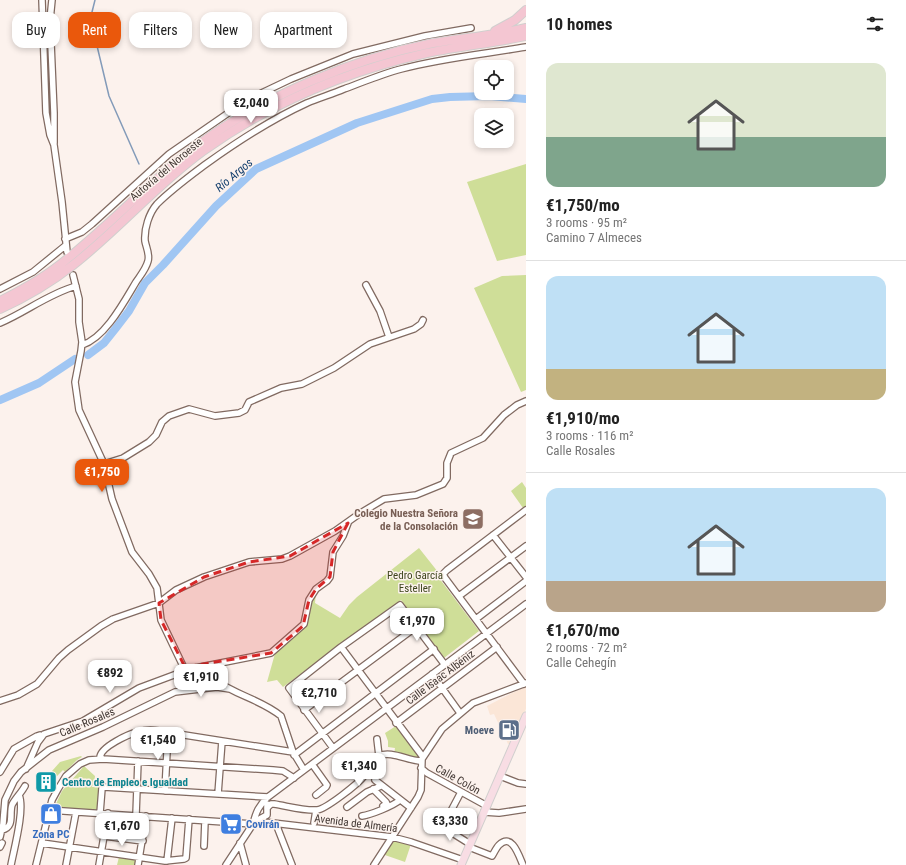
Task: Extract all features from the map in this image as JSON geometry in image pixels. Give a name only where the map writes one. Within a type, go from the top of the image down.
[{"type":"highway","points":[[474,37],[504,27],[526,10]]},
{"type":"highway","points":[[474,37],[526,28]]},
{"type":"highway","name":"Autovía del Noroeste","points":[[0,309],[23,298],[48,283],[73,265],[158,188],[202,152],[263,114],[306,92],[388,62],[428,53],[526,36]]},
{"type":"highway","name":"Autovía del Noroeste","points":[[0,301],[28,287],[66,260],[150,184],[198,145],[261,106],[302,85],[346,67],[426,45],[474,37]]},
{"type":"main road","points":[[462,863],[523,727],[526,716]]},
{"type":"street","points":[[42,0],[46,113],[50,136],[54,145]]},
{"type":"street","points":[[52,0],[50,20],[54,145],[67,252]]},
{"type":"street","points":[[65,239],[82,232],[169,154],[247,100],[291,79],[353,54],[425,36],[471,28]]},
{"type":"street","points":[[82,345],[93,340],[110,322],[122,307],[146,267],[148,256],[145,231],[152,210],[157,204],[192,175],[222,153],[288,113],[308,103],[367,80],[401,69],[467,55],[526,47]]},
{"type":"street","points":[[0,289],[32,272],[66,246]]},
{"type":"street","points":[[73,275],[79,299],[79,322],[82,345],[76,382],[78,405],[84,423],[104,464],[112,499],[132,552],[149,574],[157,588],[161,620],[186,668],[187,690]]},
{"type":"street","points":[[366,285],[380,311],[389,337]]},
{"type":"street","points":[[0,323],[46,298],[67,288],[76,286]]},
{"type":"street","points":[[104,464],[123,458],[149,442],[156,435],[162,422],[169,416],[189,409],[215,416],[239,413],[245,410],[249,402],[281,388],[302,384],[334,368],[370,344],[414,329],[421,324],[423,320]]},
{"type":"street","points":[[0,701],[18,695],[37,684],[59,658],[68,650],[113,619],[159,602],[176,590],[204,576],[249,562],[282,559],[290,556],[348,523],[359,514],[384,500],[395,497],[416,495],[443,484],[447,478],[447,463],[451,453],[483,438],[504,415],[517,405],[526,401]]},
{"type":"street","points":[[374,865],[420,794],[422,759],[442,729],[478,700],[525,683],[443,574],[526,510]]},
{"type":"street","points":[[0,837],[6,796],[14,781],[26,768],[41,738],[48,732],[83,721],[139,688],[186,668],[271,653],[303,626],[310,600],[316,589],[330,577],[333,552],[343,536],[348,523]]},
{"type":"street","points":[[493,535],[526,577]]},
{"type":"street","points":[[459,596],[526,546]]},
{"type":"street","points":[[476,619],[526,581]]},
{"type":"street","points":[[260,821],[257,816],[257,810],[263,801],[526,604]]},
{"type":"street","points":[[333,748],[289,688],[341,647],[400,605],[445,665]]},
{"type":"street","points":[[304,710],[416,627]]},
{"type":"street","points":[[341,647],[422,759]]},
{"type":"street","name":"Calle Isaac Albéniz","points":[[396,723],[497,647]]},
{"type":"street","points":[[103,759],[100,755],[103,750],[132,733],[147,730],[222,740],[293,753],[376,694],[434,649]]},
{"type":"street","points":[[205,665],[207,674]]},
{"type":"street","points":[[186,668],[200,670],[215,681],[262,704],[281,716],[293,753],[304,770]]},
{"type":"street","points":[[432,674],[460,713]]},
{"type":"street","points":[[214,688],[216,683],[215,681]]},
{"type":"street","name":"Calle Rosales","points":[[26,768],[42,754],[55,747],[103,728],[172,693],[187,690],[224,687],[230,689]]},
{"type":"street","points":[[165,791],[168,732]]},
{"type":"street","points":[[0,772],[14,749],[37,736],[40,735],[41,738]]},
{"type":"street","points":[[377,739],[379,756]]},
{"type":"street","points":[[218,794],[222,740]]},
{"type":"street","points":[[267,809],[270,805],[274,804],[316,810],[324,807],[360,781],[373,761],[379,756],[392,755],[416,761],[422,759]]},
{"type":"street","points":[[36,865],[53,796],[62,782],[74,769],[85,761],[103,759],[274,770],[283,772],[294,778]]},
{"type":"street","points":[[136,815],[138,761]]},
{"type":"street","points":[[312,764],[327,785],[326,788],[316,795]]},
{"type":"street","name":"Calle Colón","points":[[421,768],[486,809]]},
{"type":"street","points":[[500,776],[518,784],[526,784]]},
{"type":"street","points":[[375,780],[411,808]]},
{"type":"street","points":[[2,830],[6,829],[10,825],[12,804],[20,795],[25,786]]},
{"type":"street","points":[[347,806],[358,797],[382,786]]},
{"type":"street","points":[[100,813],[102,788],[255,796],[271,795]]},
{"type":"street","points":[[373,789],[386,802],[387,804],[383,806],[384,808]]},
{"type":"street","points":[[461,792],[444,824],[444,827],[470,845],[492,856],[500,844],[511,842],[514,845],[523,865]]},
{"type":"street","points":[[11,865],[20,813],[20,795]]},
{"type":"street","points":[[226,865],[240,843],[267,815],[268,803],[271,795]]},
{"type":"street","points":[[255,796],[263,801],[267,809]]},
{"type":"street","points":[[362,816],[369,815],[400,800]]},
{"type":"street","points":[[257,810],[262,807],[267,809]]},
{"type":"street","points":[[486,809],[499,813],[526,809]]},
{"type":"street","name":"Avenida de Almería","points":[[49,810],[205,820],[260,821],[392,837],[411,842],[462,863]]},
{"type":"street","points":[[257,810],[260,821]]},
{"type":"street","points":[[314,823],[316,810]]},
{"type":"street","points":[[66,865],[76,812]]},
{"type":"street","points":[[99,865],[108,813]]},
{"type":"street","points":[[138,865],[146,816]]},
{"type":"street","points":[[167,861],[172,818]]},
{"type":"street","points":[[42,842],[167,861],[185,859],[189,819]]},
{"type":"street","points":[[204,846],[205,820]]},
{"type":"street","points":[[276,824],[292,865]]},
{"type":"street","points":[[104,836],[142,841]]},
{"type":"street","points":[[240,843],[246,865]]},
{"type":"highlighted area","points":[[348,523],[333,552],[330,577],[316,589],[309,600],[303,626],[271,653],[185,667],[161,620],[159,603],[204,577],[249,562],[290,556]]},
{"type":"shaded area","name":"Moeve","points":[[526,687],[526,709],[511,745],[508,744],[494,714],[490,715],[487,706]]},
{"type":"green space","points":[[526,164],[526,255],[497,261],[467,182]]},
{"type":"green space","points":[[526,275],[526,390],[521,392],[474,288],[502,276]]},
{"type":"green space","points":[[522,482],[526,488],[526,506],[523,508],[511,491]]},
{"type":"green space","name":"Pedro García Esteller","points":[[419,548],[438,572],[436,574],[479,631],[444,658],[401,600],[283,687],[277,680],[267,682],[276,650],[300,630],[312,598],[316,593],[315,603],[340,618],[357,597]]},
{"type":"green space","points":[[396,726],[419,756],[418,759],[394,754],[395,748],[388,747],[388,741],[385,733]]},
{"type":"green space","points":[[82,757],[65,772],[63,770],[56,777],[52,771],[60,762]]},
{"type":"green space","points":[[84,766],[95,776],[92,787],[100,787],[98,811],[54,808],[62,791]]},
{"type":"green space","points":[[393,839],[411,844],[405,862],[382,854]]},
{"type":"green space","points":[[119,857],[137,859],[137,865],[117,865]]},
{"type":"waterway","points":[[95,0],[92,12],[92,25],[109,96],[139,164]]},
{"type":"waterway","name":"Río Argos","points":[[88,355],[104,343],[116,328],[129,311],[145,283],[216,206],[256,169],[357,123],[432,99],[489,96],[526,99]]},
{"type":"waterway","name":"Río Argos","points":[[0,400],[39,383],[75,359]]},
{"type":"place","name":"Colegio Nuestra Señora de la Consolación","points":[[473,519]]},
{"type":"place","name":"Moeve","points":[[509,730]]},
{"type":"place","name":"Centro de Empleo e Igualdad","points":[[46,782]]},
{"type":"place","name":"Zona PC","points":[[51,814]]},
{"type":"place","name":"Covirán","points":[[231,824]]}]
